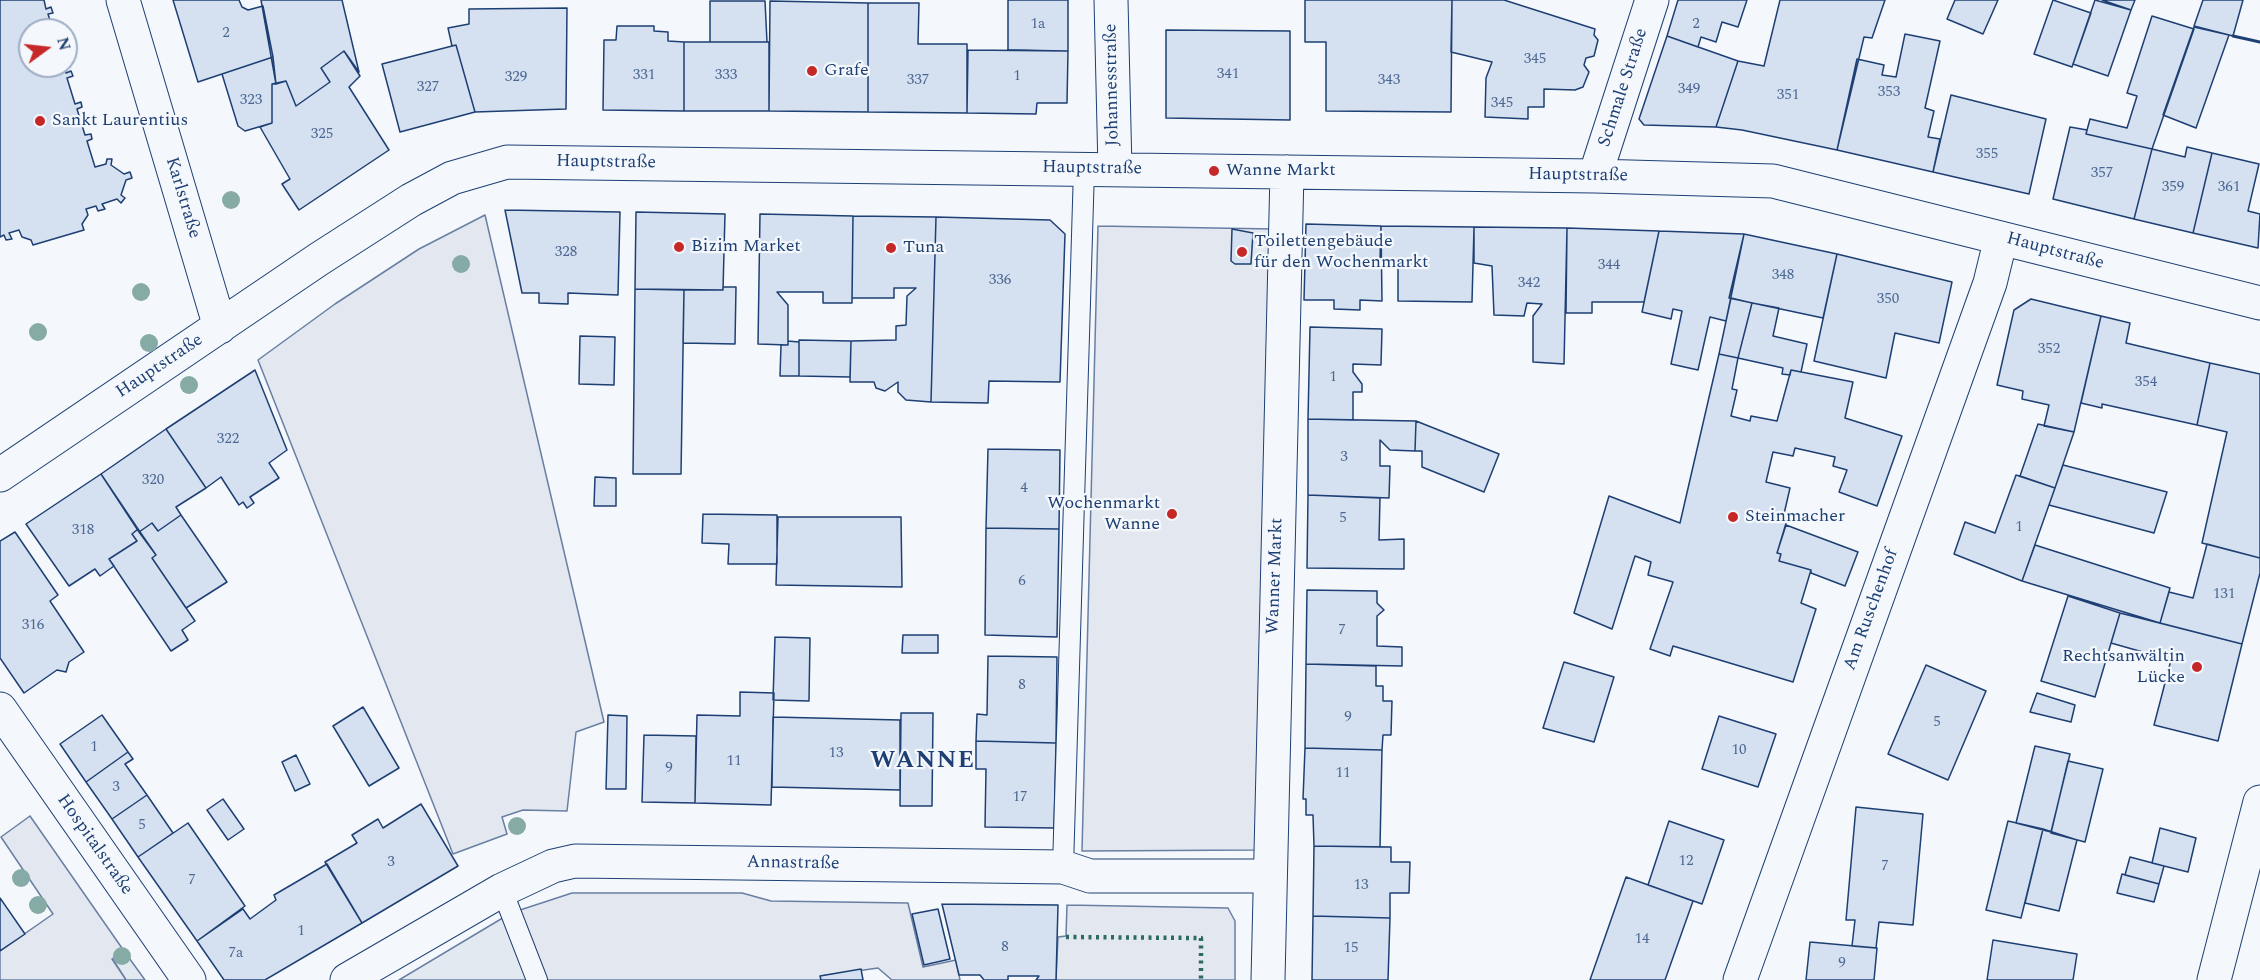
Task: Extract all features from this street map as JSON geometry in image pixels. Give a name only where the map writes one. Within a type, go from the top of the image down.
[{"type":"street","name":"Karlstraße","points":[[123,0],[220,327]]},
{"type":"street","name":"Johannesstraße","points":[[1100,169],[1111,0]]},
{"type":"street","name":"Schmale Straße","points":[[1595,176],[1652,0]]},
{"type":"street","name":"Hauptstraße","points":[[0,475],[411,200],[452,178],[507,162],[1595,176],[1773,181],[2260,303]]},
{"type":"street","name":"Wanner Markt","points":[[1268,980],[1287,172]]},
{"type":"street","name":"Am Ruschenhof","points":[[1740,980],[1990,282],[2001,238]]},
{"type":"street","name":"Hospitalstraße","points":[[0,709],[189,980]]},
{"type":"street","points":[[2214,980],[2260,802]]},
{"type":"street","name":"Annastraße","points":[[347,980],[502,890],[553,866],[575,861],[1064,867],[1090,876],[1269,876]]},
{"type":"lane","points":[[1064,867],[1100,169]]},
{"type":"lane","points":[[502,890],[537,980]]},
{"type":"shaded area","points":[[485,215],[604,722],[576,732],[567,811],[523,810],[502,817],[507,834],[453,854],[258,360],[335,304],[419,249]]},
{"type":"shaded area","points":[[1098,226],[1273,229],[1256,850],[1082,851]]},
{"type":"shaded area","points":[[30,816],[124,951],[112,959],[126,980],[0,980],[0,951],[53,914],[1,837]]},
{"type":"shaded area","points":[[572,893],[742,893],[771,901],[908,903],[923,967],[956,960],[960,980],[892,980],[878,968],[821,976],[821,980],[536,980],[511,913]]},
{"type":"shaded area","points":[[1067,905],[1228,908],[1235,921],[1235,980],[1056,980],[1058,937],[1066,936]]},
{"type":"shaded area","points":[[511,913],[537,980],[399,980]]},
{"type":"shaded area","points":[[124,951],[145,980],[126,980],[112,958]]},
{"type":"building","name":"Sankt Laurentius","points":[[0,0],[44,0],[46,9],[51,7],[53,13],[48,14],[49,18],[18,18],[18,78],[67,78],[75,104],[81,102],[82,107],[77,109],[85,135],[91,134],[92,139],[87,141],[95,167],[106,164],[107,159],[112,159],[111,165],[124,174],[130,172],[132,178],[126,180],[121,195],[125,198],[121,203],[117,199],[102,204],[105,209],[98,211],[96,206],[86,209],[88,215],[82,224],[84,230],[33,245],[31,240],[22,237],[19,230],[9,233],[12,239],[6,240],[4,235],[0,237]]},
{"type":"building","points":[[173,0],[239,0],[242,7],[248,10],[263,6],[273,57],[198,82]]},
{"type":"building","points":[[261,0],[342,0],[359,72],[344,51],[321,68],[330,82],[296,106],[286,81],[276,84]]},
{"type":"building","points":[[1008,0],[1068,0],[1068,51],[1008,50]]},
{"type":"building","points":[[1305,0],[1452,0],[1451,112],[1326,111],[1326,42],[1305,42]]},
{"type":"building","points":[[1452,0],[1504,0],[1595,29],[1594,35],[1598,40],[1594,56],[1586,58],[1584,65],[1589,72],[1583,87],[1575,90],[1544,89],[1544,107],[1528,107],[1528,119],[1485,117],[1486,78],[1492,62],[1451,52]]},
{"type":"building","points":[[1678,0],[1747,0],[1738,27],[1722,22],[1716,42],[1701,37],[1698,47],[1667,36]]},
{"type":"building","points":[[1780,0],[1885,0],[1872,38],[1864,37],[1837,150],[1742,130],[1716,127],[1738,61],[1764,66]]},
{"type":"building","points":[[1955,0],[1998,0],[1983,34],[1947,19]]},
{"type":"building","points":[[2053,0],[2091,13],[2072,67],[2034,54]]},
{"type":"building","points":[[2095,0],[2131,10],[2108,76],[2073,64]]},
{"type":"building","points":[[2102,0],[2135,0],[2131,10]]},
{"type":"building","points":[[2203,0],[2243,0],[2233,36],[2194,26]]},
{"type":"building","points":[[710,1],[765,1],[767,42],[710,42]]},
{"type":"building","points":[[770,1],[868,3],[868,112],[769,111]]},
{"type":"building","points":[[868,3],[919,3],[918,44],[967,44],[967,113],[868,112]]},
{"type":"building","points":[[567,8],[566,109],[475,112],[456,45],[452,46],[448,28],[469,24],[469,9]]},
{"type":"building","points":[[2152,16],[2194,29],[2152,149],[2086,134],[2090,119],[2127,128],[2137,96],[2127,93]]},
{"type":"building","points":[[617,26],[654,26],[654,31],[668,32],[668,41],[684,42],[684,111],[603,110],[604,40],[616,40]]},
{"type":"building","points":[[2194,27],[2229,35],[2196,128],[2163,115]]},
{"type":"building","points":[[1166,30],[1290,31],[1290,120],[1166,118]]},
{"type":"building","points":[[1905,34],[1940,41],[1925,108],[1934,111],[1928,137],[1940,139],[1933,172],[1837,150],[1857,59],[1884,65],[1882,75],[1896,77]]},
{"type":"building","points":[[1667,36],[1738,61],[1716,127],[1644,125],[1639,119]]},
{"type":"building","points":[[684,42],[769,42],[769,111],[684,111]]},
{"type":"building","points":[[456,45],[475,112],[400,132],[382,64]]},
{"type":"building","points":[[968,50],[1068,51],[1067,103],[1037,103],[1036,114],[967,113]]},
{"type":"building","points":[[344,51],[360,76],[349,87],[389,150],[299,210],[282,184],[290,179],[260,127],[272,123],[272,84],[286,81],[296,106],[330,82],[321,68]]},
{"type":"building","points":[[273,57],[276,84],[272,84],[272,123],[245,131],[238,126],[222,74]]},
{"type":"building","points":[[1951,95],[2046,119],[2029,194],[1933,172]]},
{"type":"building","points":[[2070,127],[2087,130],[2086,134],[2152,149],[2134,219],[2053,199]]},
{"type":"building","points":[[2187,147],[2212,153],[2193,233],[2134,219],[2152,149],[2185,157]]},
{"type":"building","points":[[2212,153],[2259,164],[2248,211],[2260,214],[2258,248],[2193,233]]},
{"type":"building","points":[[505,210],[620,212],[618,295],[568,293],[568,304],[539,303],[539,293],[522,293]]},
{"type":"building","points":[[636,212],[725,214],[723,290],[635,289]]},
{"type":"building","points":[[760,214],[853,216],[852,303],[823,303],[823,292],[777,292],[788,305],[788,345],[758,344]]},
{"type":"building","points":[[853,216],[936,217],[931,402],[906,400],[898,392],[898,382],[885,391],[876,388],[874,382],[850,382],[851,341],[896,340],[896,326],[906,325],[907,296],[916,288],[894,288],[894,298],[852,298]]},
{"type":"building","points":[[936,217],[1050,220],[1065,234],[1060,382],[989,381],[988,403],[931,402]]},
{"type":"building","points":[[1306,224],[1381,226],[1382,301],[1360,300],[1360,310],[1334,309],[1334,300],[1304,300]]},
{"type":"building","points":[[1381,226],[1474,227],[1472,302],[1398,301],[1398,261],[1380,260]]},
{"type":"building","points":[[1474,227],[1567,228],[1564,364],[1533,362],[1533,316],[1542,304],[1527,303],[1524,316],[1494,315],[1492,266],[1474,263]]},
{"type":"building","points":[[1567,228],[1659,231],[1644,302],[1592,302],[1592,313],[1566,313]]},
{"type":"building","name":"Toilettengebäude für den Wochenmarkt","points":[[1232,229],[1253,233],[1251,264],[1235,264],[1231,261]]},
{"type":"building","points":[[1659,231],[1744,234],[1726,321],[1710,317],[1698,370],[1671,364],[1682,311],[1673,309],[1671,319],[1642,312]]},
{"type":"building","points":[[1744,234],[1837,254],[1823,318],[1729,298]]},
{"type":"building","points":[[1837,254],[1952,282],[1939,343],[1895,333],[1886,378],[1814,361]]},
{"type":"building","points":[[723,287],[736,287],[735,344],[683,343],[684,290],[723,290]]},
{"type":"building","points":[[635,289],[684,290],[681,474],[633,474]]},
{"type":"building","points":[[1731,298],[1752,303],[1738,358],[1719,354]]},
{"type":"building","points":[[2031,299],[2101,316],[2074,432],[2044,426],[2049,405],[2022,399],[2023,391],[1997,385],[2014,310]]},
{"type":"building","points":[[1752,303],[1779,308],[1773,336],[1807,344],[1801,372],[1791,370],[1790,375],[1782,374],[1783,368],[1738,358]]},
{"type":"building","points":[[2101,316],[2130,323],[2126,343],[2210,363],[2197,425],[2102,404],[2102,408],[2081,403]]},
{"type":"building","points":[[1310,327],[1382,329],[1381,365],[1353,364],[1353,372],[1362,384],[1362,392],[1353,392],[1353,420],[1308,419]]},
{"type":"building","points":[[580,336],[615,337],[614,385],[579,384]]},
{"type":"building","points":[[799,340],[851,341],[850,377],[799,376]]},
{"type":"building","points":[[788,341],[799,342],[799,376],[780,376],[781,345],[788,345]]},
{"type":"building","name":"Steinmacher","points":[[1719,354],[1738,358],[1732,389],[1737,390],[1731,416],[1750,421],[1751,416],[1777,421],[1791,370],[1853,382],[1845,418],[1902,436],[1877,506],[1839,492],[1847,470],[1833,466],[1835,457],[1795,448],[1793,456],[1773,452],[1766,482],[1790,488],[1784,514],[1787,520],[1777,553],[1781,554],[1779,561],[1811,570],[1801,603],[1816,609],[1793,682],[1673,646],[1670,656],[1650,649],[1673,582],[1648,575],[1651,562],[1635,556],[1612,629],[1574,613],[1609,496],[1680,523]]},
{"type":"building","points":[[2210,363],[2260,374],[2260,558],[2202,543],[2227,432],[2197,425]]},
{"type":"building","points":[[255,370],[287,450],[269,463],[279,478],[250,497],[254,503],[247,508],[243,502],[239,505],[221,477],[206,488],[166,429]]},
{"type":"building","points":[[1308,419],[1416,421],[1415,451],[1390,450],[1380,440],[1380,466],[1390,466],[1389,498],[1308,495]]},
{"type":"building","points":[[1416,421],[1499,454],[1484,492],[1422,467],[1422,451],[1415,451]]},
{"type":"building","points":[[2038,424],[2074,432],[2055,488],[2020,476]]},
{"type":"building","points":[[166,429],[206,488],[176,507],[181,515],[158,531],[152,523],[139,532],[101,474]]},
{"type":"building","points":[[988,449],[1060,450],[1059,529],[986,528]]},
{"type":"building","points":[[2063,465],[2167,492],[2154,533],[2049,505]]},
{"type":"building","points":[[101,474],[138,529],[132,534],[137,541],[109,559],[114,566],[100,576],[95,569],[69,586],[26,524]]},
{"type":"building","points":[[2016,475],[2055,488],[2022,581],[1954,554],[1965,522],[1995,533]]},
{"type":"building","points":[[595,477],[616,478],[616,506],[594,506]]},
{"type":"building","points":[[1308,495],[1380,498],[1379,540],[1404,539],[1404,569],[1307,568]]},
{"type":"building","points":[[703,514],[777,515],[777,564],[728,564],[729,544],[702,543]]},
{"type":"building","points":[[181,515],[227,582],[186,608],[152,558],[156,555],[139,532],[152,523],[158,531]]},
{"type":"building","points":[[778,517],[901,517],[902,587],[776,585]]},
{"type":"building","points":[[1786,525],[1858,552],[1845,586],[1811,573],[1811,570],[1779,561],[1781,554],[1777,553]]},
{"type":"building","points":[[986,528],[1059,529],[1057,637],[985,635]]},
{"type":"building","points":[[138,529],[156,555],[152,558],[195,621],[182,630],[188,640],[171,651],[109,559],[137,541],[132,534]]},
{"type":"building","points":[[15,532],[58,595],[50,601],[84,652],[69,662],[66,672],[57,670],[24,693],[0,658],[0,541]]},
{"type":"building","points":[[2207,544],[2260,558],[2260,573],[2242,644],[2160,623],[2169,592],[2193,598]]},
{"type":"building","points":[[2035,545],[2170,588],[2160,623],[2022,581]]},
{"type":"building","points":[[1307,590],[1377,591],[1377,603],[1384,610],[1377,616],[1377,646],[1402,647],[1402,666],[1306,664]]},
{"type":"building","points":[[2068,596],[2120,613],[2095,697],[2041,681]]},
{"type":"building","points":[[2120,613],[2242,644],[2218,741],[2154,725],[2171,660],[2111,643]]},
{"type":"building","points":[[903,635],[938,635],[938,653],[902,653]]},
{"type":"building","points":[[775,637],[810,638],[809,701],[773,700]]},
{"type":"building","points":[[988,656],[1057,657],[1056,743],[976,741],[977,714],[987,715]]},
{"type":"building","points":[[1564,662],[1614,677],[1594,742],[1543,728]]},
{"type":"building","points":[[1306,664],[1376,666],[1376,686],[1383,686],[1383,701],[1392,701],[1391,735],[1383,735],[1382,750],[1305,748]]},
{"type":"building","points":[[1926,665],[1986,691],[1948,780],[1888,754]]},
{"type":"building","points":[[740,692],[774,693],[771,805],[695,803],[697,715],[740,716]]},
{"type":"building","points":[[2037,693],[2075,705],[2071,722],[2030,712]]},
{"type":"building","points":[[363,707],[399,768],[369,786],[333,726]]},
{"type":"building","points":[[901,713],[933,713],[932,806],[900,806]]},
{"type":"building","points":[[102,715],[128,752],[86,782],[60,744]]},
{"type":"building","points":[[608,715],[627,716],[626,789],[606,789]]},
{"type":"building","points":[[1719,716],[1776,734],[1758,787],[1702,769]]},
{"type":"building","points":[[773,717],[900,720],[900,790],[772,787]]},
{"type":"building","points":[[644,735],[696,736],[695,803],[642,802]]},
{"type":"building","points":[[976,741],[1056,743],[1054,828],[985,827],[986,769],[976,769]]},
{"type":"building","points":[[2035,746],[2070,754],[2051,832],[2016,823]]},
{"type":"building","points":[[1305,748],[1382,750],[1380,847],[1314,846],[1313,815],[1306,815],[1306,799],[1303,799]]},
{"type":"building","points":[[128,752],[133,759],[125,764],[147,795],[112,819],[86,782]]},
{"type":"building","points":[[296,755],[310,784],[295,791],[282,762]]},
{"type":"building","points":[[2068,761],[2103,769],[2085,842],[2051,833]]},
{"type":"building","points":[[147,795],[173,833],[138,857],[112,819]]},
{"type":"building","points":[[223,799],[244,829],[228,840],[207,810]]},
{"type":"building","points":[[421,804],[458,866],[362,923],[325,862],[357,843],[352,835],[378,819],[383,828]]},
{"type":"building","points":[[1856,807],[1923,814],[1913,925],[1879,922],[1876,948],[1852,946],[1855,920],[1846,920]]},
{"type":"building","points":[[1669,821],[1724,840],[1702,904],[1648,885]]},
{"type":"building","points":[[2008,821],[2043,829],[2021,918],[1986,910]]},
{"type":"building","points":[[188,823],[245,906],[197,941],[138,857]]},
{"type":"building","points":[[2160,828],[2196,838],[2188,872],[2152,863]]},
{"type":"building","points":[[2043,829],[2077,840],[2059,911],[2025,903]]},
{"type":"building","points":[[1314,846],[1391,847],[1391,862],[1410,862],[1409,893],[1390,893],[1390,918],[1313,916]]},
{"type":"building","points":[[2130,857],[2164,866],[2159,884],[2125,875]]},
{"type":"building","points":[[327,864],[362,923],[265,980],[224,980],[197,941],[243,909],[250,919],[276,900],[274,895]]},
{"type":"building","points":[[2122,874],[2159,884],[2154,902],[2117,893]]},
{"type":"building","points":[[1626,877],[1693,901],[1665,980],[1590,980]]},
{"type":"building","points":[[0,898],[25,934],[0,951]]},
{"type":"building","points":[[942,904],[1058,905],[1056,980],[1036,980],[1039,976],[1008,976],[1008,980],[984,980],[980,975],[959,975]]},
{"type":"building","points":[[938,909],[950,959],[924,965],[912,914]]},
{"type":"building","points":[[1313,916],[1390,918],[1388,980],[1312,980]]},
{"type":"building","points":[[1993,940],[2077,954],[2073,980],[1987,980]]},
{"type":"building","points":[[1810,942],[1877,948],[1874,980],[1806,980]]},
{"type":"building","points":[[861,969],[863,980],[821,980],[820,976]]},
{"type":"hedge","points":[[1066,937],[1201,938],[1201,980]]},
{"type":"wall","points":[[2233,36],[2260,42]]},
{"type":"place","name":"Grafe","points":[[812,71]]},
{"type":"place","name":"Sankt Laurentius","points":[[40,121]]},
{"type":"place","name":"Wanne Markt","points":[[1214,171]]},
{"type":"place","name":"Bizim Market","points":[[679,247]]},
{"type":"place","name":"Tuna","points":[[891,248]]},
{"type":"place","name":"Toilettengebäude für den Wochenmarkt","points":[[1242,252]]},
{"type":"place","name":"Wochenmarkt Wanne","points":[[1172,514]]},
{"type":"place","name":"Steinmacher","points":[[1733,517]]},
{"type":"place","name":"Rechtsanwältin Lücke","points":[[2197,667]]},
{"type":"district","name":"WANNE","points":[[923,762]]}]
